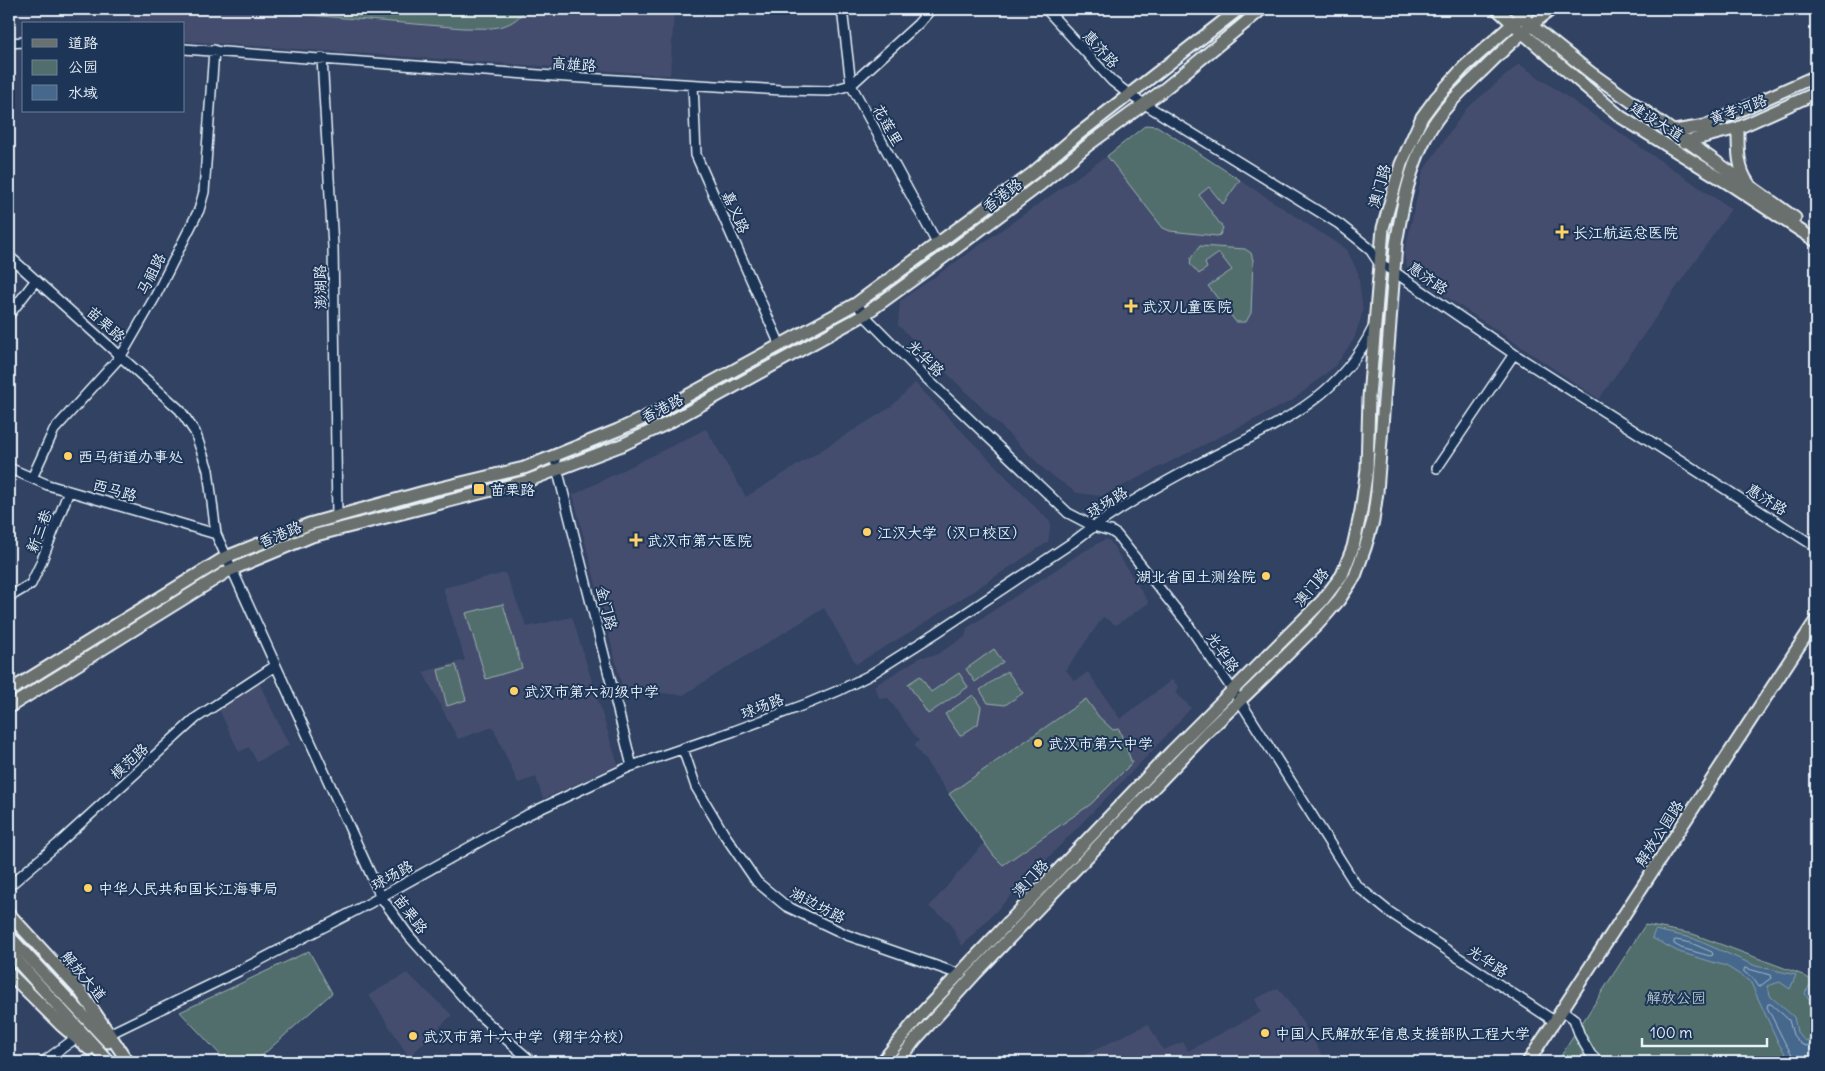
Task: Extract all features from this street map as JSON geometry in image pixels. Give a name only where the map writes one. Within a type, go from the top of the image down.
[{"type":"main road","name":"香港路","points":[[9,691],[226,557],[309,524],[424,492],[524,468],[554,456],[618,430],[662,409],[857,303],[1033,173],[1076,136],[1239,9]]},
{"type":"main road","name":"香港路","points":[[9,706],[231,570],[312,536],[527,481],[622,445],[668,423],[864,315],[952,252],[1041,184],[1088,144],[1144,104],[1262,9]]},
{"type":"main road","name":"建设大道","points":[[1497,9],[1512,24],[1527,29],[1816,232]]},
{"type":"main road","name":"澳门路","points":[[898,1062],[915,1040],[964,986],[1206,732],[1317,625],[1339,600],[1354,576],[1373,521],[1377,492],[1393,271],[1401,215],[1417,158],[1426,136],[1440,115],[1454,99],[1527,29],[1552,9]]},
{"type":"main road","name":"建设大道","points":[[1522,11],[1527,29],[1620,117],[1816,241]]},
{"type":"main road","name":"澳门路","points":[[882,1062],[920,1016],[959,974],[1178,745],[1322,601],[1342,575],[1353,547],[1361,511],[1367,469],[1369,397],[1379,263],[1383,228],[1392,192],[1401,164],[1422,117],[1436,98],[1464,67],[1512,24],[1522,11]]},
{"type":"main road","name":"黄孝河路","points":[[1674,131],[1705,126],[1816,76]]},
{"type":"main road","name":"黄孝河路","points":[[1668,146],[1738,128],[1816,93]]},
{"type":"main road","points":[[1738,128],[1738,152],[1744,177],[1752,188]]},
{"type":"main road","name":"解放公园路","points":[[1528,1062],[1816,620]]},
{"type":"main road","name":"解放大道","points":[[9,914],[81,992],[127,1062]]},
{"type":"main road","name":"解放大道","points":[[9,936],[127,1062]]},
{"type":"main road","points":[[9,952],[109,1062]]},
{"type":"main road","points":[[9,973],[76,1038],[104,1062]]},
{"type":"street","name":"花莲里","points":[[842,9],[850,85],[938,245]]},
{"type":"street","name":"高雄路","points":[[185,49],[567,77],[829,91],[850,85],[918,24],[931,9]]},
{"type":"street","name":"惠济路","points":[[1046,9],[1112,81],[1130,95],[1339,224],[1369,248],[1379,263],[1514,354],[1816,547]]},
{"type":"street","points":[[9,43],[22,42]]},
{"type":"street","name":"马祖路","points":[[32,478],[54,430],[121,356],[155,297],[198,210],[204,192],[214,50]]},
{"type":"street","name":"澎湖路","points":[[322,58],[333,247],[336,516]]},
{"type":"street","name":"嘉义路","points":[[693,85],[696,155],[780,345]]},
{"type":"street","name":"苗栗路","points":[[9,256],[180,410],[195,432],[208,470],[216,534],[381,897],[409,936],[480,1015],[532,1062]]},
{"type":"street","points":[[9,315],[36,280]]},
{"type":"street","name":"光华路","points":[[857,303],[864,315],[923,375],[1068,513],[1093,526],[1111,531],[1117,535],[1187,623],[1240,701],[1356,885],[1388,912],[1554,1021]]},
{"type":"street","name":"球场路","points":[[110,1034],[239,971],[381,897],[529,814],[632,766],[809,703],[868,676],[1041,564],[1093,526],[1192,467],[1300,411],[1344,373],[1374,328]]},
{"type":"street","points":[[1436,468],[1514,354]]},
{"type":"street","name":"金门路","points":[[554,456],[632,766]]},
{"type":"street","name":"西马路","points":[[9,468],[48,485],[216,534]]},
{"type":"street","name":"新三巷","points":[[9,597],[31,584],[69,491]]},
{"type":"street","name":"模范路","points":[[9,886],[58,844],[196,718],[275,666]]},
{"type":"street","name":"湖边坊路","points":[[682,749],[696,787],[724,834],[757,882],[786,906],[847,935],[959,974]]},
{"type":"street","points":[[1561,1009],[1574,1019],[1580,1036],[1591,1055],[1599,1062]]},
{"type":"street","points":[[43,1062],[76,1038]]},
{"type":"shaded area","points":[[131,9],[237,9],[463,28],[496,28],[526,9],[674,10],[670,75],[185,41],[185,22],[130,22]]},
{"type":"shaded area","name":"长江航运总医院","points":[[1519,64],[1731,209],[1599,399],[1408,271],[1404,254],[1423,171],[1466,109]]},
{"type":"shaded area","name":"武汉儿童医院","points":[[1146,125],[1157,126],[1347,250],[1358,273],[1363,311],[1354,339],[1335,366],[1293,400],[1102,496],[1077,493],[1047,472],[898,325],[900,301],[1107,156]]},
{"type":"shaded area","name":"江汉大学（汉口校区）","points":[[915,383],[1051,523],[1048,542],[915,629],[856,664],[824,608],[683,695],[623,690],[573,495],[706,429],[746,497],[891,407]]},
{"type":"shaded area","name":"武汉市第六中学","points":[[1106,539],[1110,541],[1149,603],[1116,625],[1103,617],[1066,670],[1075,681],[1088,672],[1120,719],[1172,680],[1179,687],[1175,692],[1191,708],[1152,751],[962,946],[950,922],[929,907],[984,843],[914,745],[919,741],[888,698],[880,699],[874,686],[921,657],[936,655],[965,637],[967,628],[1081,553]]},
{"type":"shaded area","name":"武汉市第六初级中学","points":[[505,573],[527,627],[572,617],[618,765],[543,799],[536,777],[518,783],[493,727],[458,739],[423,672],[465,660],[443,588]]},
{"type":"shaded area","points":[[259,683],[289,745],[257,762],[249,747],[239,752],[219,709]]},
{"type":"shaded area","name":"武汉市第十六中学（翔宇分校）","points":[[407,973],[452,1015],[409,1057],[369,995]]},
{"type":"shaded area","name":"中国人民解放军信息支援部队工程大学","points":[[1278,988],[1297,1013],[1326,1062],[1070,1062],[1148,1024],[1163,1050],[1183,1042],[1188,1051],[1261,1012],[1255,999]]},
{"type":"green space","points":[[237,9],[526,9],[513,22],[505,25],[463,28]]},
{"type":"green space","points":[[1146,125],[1157,126],[1240,180],[1223,204],[1209,187],[1199,195],[1223,228],[1220,235],[1170,231],[1163,228],[1107,156]]},
{"type":"green space","points":[[1200,246],[1245,249],[1251,253],[1253,260],[1251,313],[1246,322],[1236,322],[1208,286],[1232,270],[1219,253],[1205,263],[1207,268],[1199,274],[1190,264],[1191,258]]},
{"type":"green space","points":[[503,604],[522,668],[486,679],[466,613]]},
{"type":"green space","points":[[994,649],[1003,662],[975,682],[966,669]]},
{"type":"green space","points":[[456,665],[466,700],[447,706],[438,670]]},
{"type":"green space","points":[[1007,671],[1023,693],[1005,705],[988,703],[980,690]]},
{"type":"green space","points":[[959,673],[968,687],[928,714],[908,684],[920,676],[931,692]]},
{"type":"green space","points":[[973,695],[981,707],[978,724],[960,736],[945,714]]},
{"type":"green space","points":[[1086,699],[1099,717],[1113,730],[1119,729],[1132,763],[1091,804],[1003,865],[994,856],[949,794]]},
{"type":"green space","name":"解放公园","points":[[1645,925],[1693,934],[1803,975],[1816,983],[1816,1062],[1557,1062]]},
{"type":"green space","points":[[309,951],[332,993],[255,1062],[227,1062],[180,1012]]},
{"type":"water","points":[[1655,930],[1692,938],[1756,966],[1796,975],[1790,989],[1780,982],[1767,986],[1771,997],[1794,1017],[1797,1032],[1805,1041],[1816,1037],[1816,1062],[1791,1062],[1779,1044],[1750,981],[1726,966],[1679,952],[1652,938]]},
{"type":"water","points":[[1810,985],[1816,991],[1816,1020],[1815,1011],[1805,993]]},
{"type":"place","name":"长江航运总医院","points":[[1562,232]]},
{"type":"place","name":"武汉儿童医院","points":[[1131,306]]},
{"type":"place","name":"西马街道办事处","points":[[68,456]]},
{"type":"place","name":"苗栗路","points":[[479,489]]},
{"type":"place","name":"江汉大学（汉口校区）","points":[[867,532]]},
{"type":"place","name":"武汉市第六医院","points":[[636,540]]},
{"type":"place","name":"湖北省国土测绘院","points":[[1266,576]]},
{"type":"place","name":"武汉市第六初级中学","points":[[514,691]]},
{"type":"place","name":"武汉市第六中学","points":[[1038,743]]},
{"type":"place","name":"中华人民共和国长江海事局","points":[[88,888]]},
{"type":"place","name":"中国人民解放军信息支援部队工程大学","points":[[1265,1033]]},
{"type":"place","name":"武汉市第十六中学（翔宇分校）","points":[[413,1036]]}]
